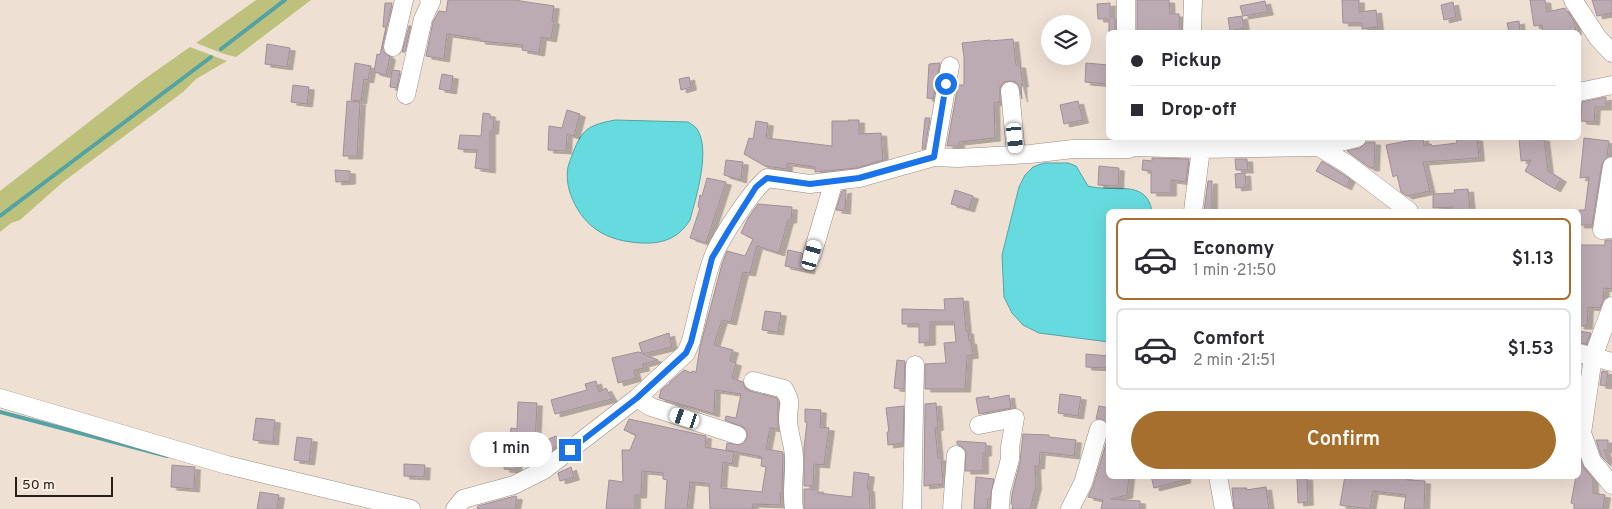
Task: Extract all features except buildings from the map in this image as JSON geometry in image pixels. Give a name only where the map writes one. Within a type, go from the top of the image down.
[{"type":"street","points":[[393,47],[404,0]]},
{"type":"street","points":[[406,95],[423,19],[431,2],[429,0]]},
{"type":"street","points":[[1126,0],[1126,30]]},
{"type":"street","points":[[1192,30],[1193,0]]},
{"type":"street","points":[[1573,0],[1593,31],[1612,53]]},
{"type":"street","points":[[934,157],[950,66]]},
{"type":"street","points":[[1581,92],[1612,85]]},
{"type":"street","points":[[1010,91],[1016,154]]},
{"type":"street","points":[[455,509],[463,499],[514,484],[544,470],[641,394],[686,353],[691,342],[712,258],[756,187],[767,178],[810,184],[859,178],[934,157],[1016,154],[1073,149],[1129,149],[1133,142],[1182,142],[1201,149],[1319,147],[1349,140]]},
{"type":"street","points":[[1319,147],[1347,164],[1406,209]]},
{"type":"street","points":[[1193,209],[1201,149]]},
{"type":"street","points":[[1612,166],[1602,230],[1612,229]]},
{"type":"street","points":[[812,255],[834,181]]},
{"type":"street","points":[[1612,306],[1586,355],[1582,433],[1592,461],[1612,485]]},
{"type":"street","points":[[1586,355],[1612,362]]},
{"type":"street","points":[[912,509],[915,365]]},
{"type":"street","points":[[753,381],[784,389],[791,402],[788,418],[794,456],[792,497],[794,509]]},
{"type":"street","points":[[641,394],[643,402],[651,407],[737,435]]},
{"type":"street","points":[[0,398],[227,465],[411,509]]},
{"type":"street","points":[[979,425],[1015,418],[1010,447],[1010,460],[1003,483],[1000,509]]},
{"type":"street","points":[[1070,509],[1082,483],[1099,429]]},
{"type":"street","points":[[952,509],[956,455]]},
{"type":"street","points":[[1219,479],[1224,509]]},
{"type":"green space","points":[[256,0],[311,0],[236,57],[196,43]]},
{"type":"green space","points":[[190,47],[227,61],[196,79],[183,92],[63,182],[20,220],[11,223],[0,232],[0,191],[143,80]]},
{"type":"water","points":[[615,120],[688,122],[697,129],[701,138],[703,161],[696,199],[690,220],[680,232],[669,239],[641,243],[629,242],[608,236],[584,218],[572,198],[569,191],[567,171],[576,145],[588,129]]},
{"type":"water","points":[[1044,163],[1068,163],[1076,166],[1088,186],[1136,190],[1149,201],[1151,209],[1106,209],[1106,342],[1039,333],[1023,325],[1012,313],[1004,297],[1002,255],[1019,187],[1025,175],[1033,167]]},
{"type":"waterway","points":[[221,49],[285,0]]},
{"type":"waterway","points":[[0,216],[211,57]]},
{"type":"waterway","points":[[0,412],[167,456]]},
{"type":"route","points":[[570,450],[637,398],[686,353],[691,342],[712,258],[756,187],[767,178],[810,184],[859,178],[934,157],[946,84]]}]
